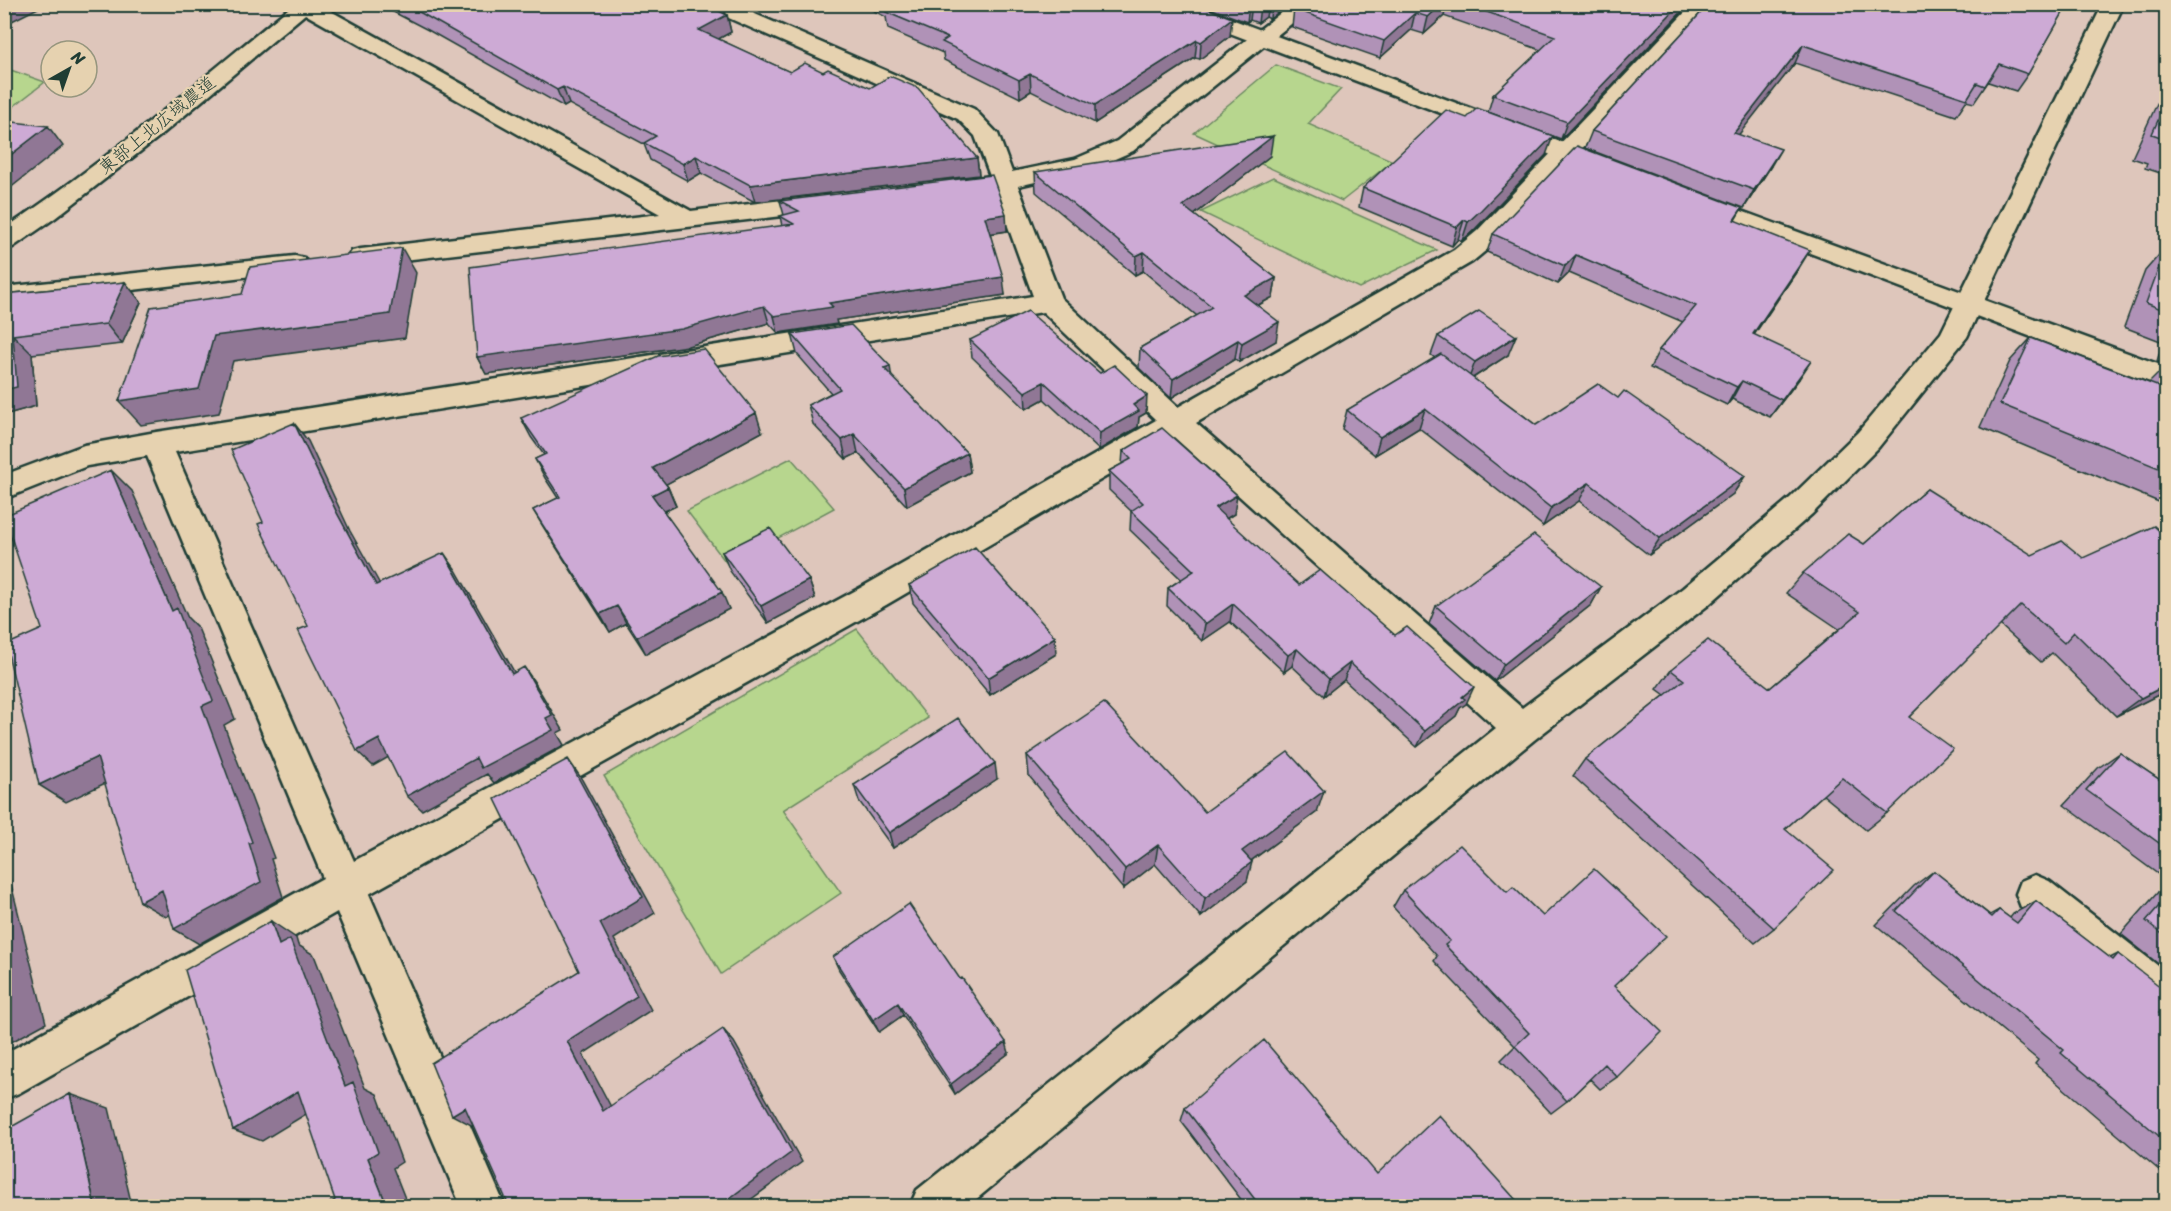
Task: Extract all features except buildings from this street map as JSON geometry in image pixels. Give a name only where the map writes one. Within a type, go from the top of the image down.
[{"type":"street","points":[[712,4],[966,114],[986,134],[1049,302],[1176,422],[1521,729]]},
{"type":"street","points":[[1171,4],[1633,178]]},
{"type":"street","points":[[923,191],[1005,181],[1081,166],[1125,146],[1306,4]]},
{"type":"street","points":[[4,1078],[344,887],[874,596],[1463,256],[1486,237],[1704,4]]},
{"type":"street","points":[[933,1206],[1521,729],[1695,597],[1801,506],[1868,440],[1953,337],[1971,304],[2114,4]]},
{"type":"street","points":[[306,5],[689,220]]},
{"type":"street","name":"東部上北広域農道","points":[[4,242],[46,213],[152,130],[306,5]]},
{"type":"street","points":[[1677,194],[2166,378]]},
{"type":"street","points":[[4,296],[853,200]]},
{"type":"street","points":[[4,488],[84,456],[156,443],[1049,302]]},
{"type":"street","points":[[156,443],[344,887],[483,1206]]},
{"type":"street","points":[[2035,894],[2166,997]]},
{"type":"green space","points":[[1276,65],[1341,89],[1308,124],[1393,161],[1342,201],[1194,133]]},
{"type":"green space","points":[[4,68],[39,80],[39,87],[5,113]]},
{"type":"green space","points":[[1273,177],[1437,250],[1359,288],[1201,212]]},
{"type":"green space","points":[[791,458],[834,508],[728,565],[687,511]]},
{"type":"green space","points":[[857,629],[928,718],[783,810],[841,893],[721,974],[604,776]]}]
